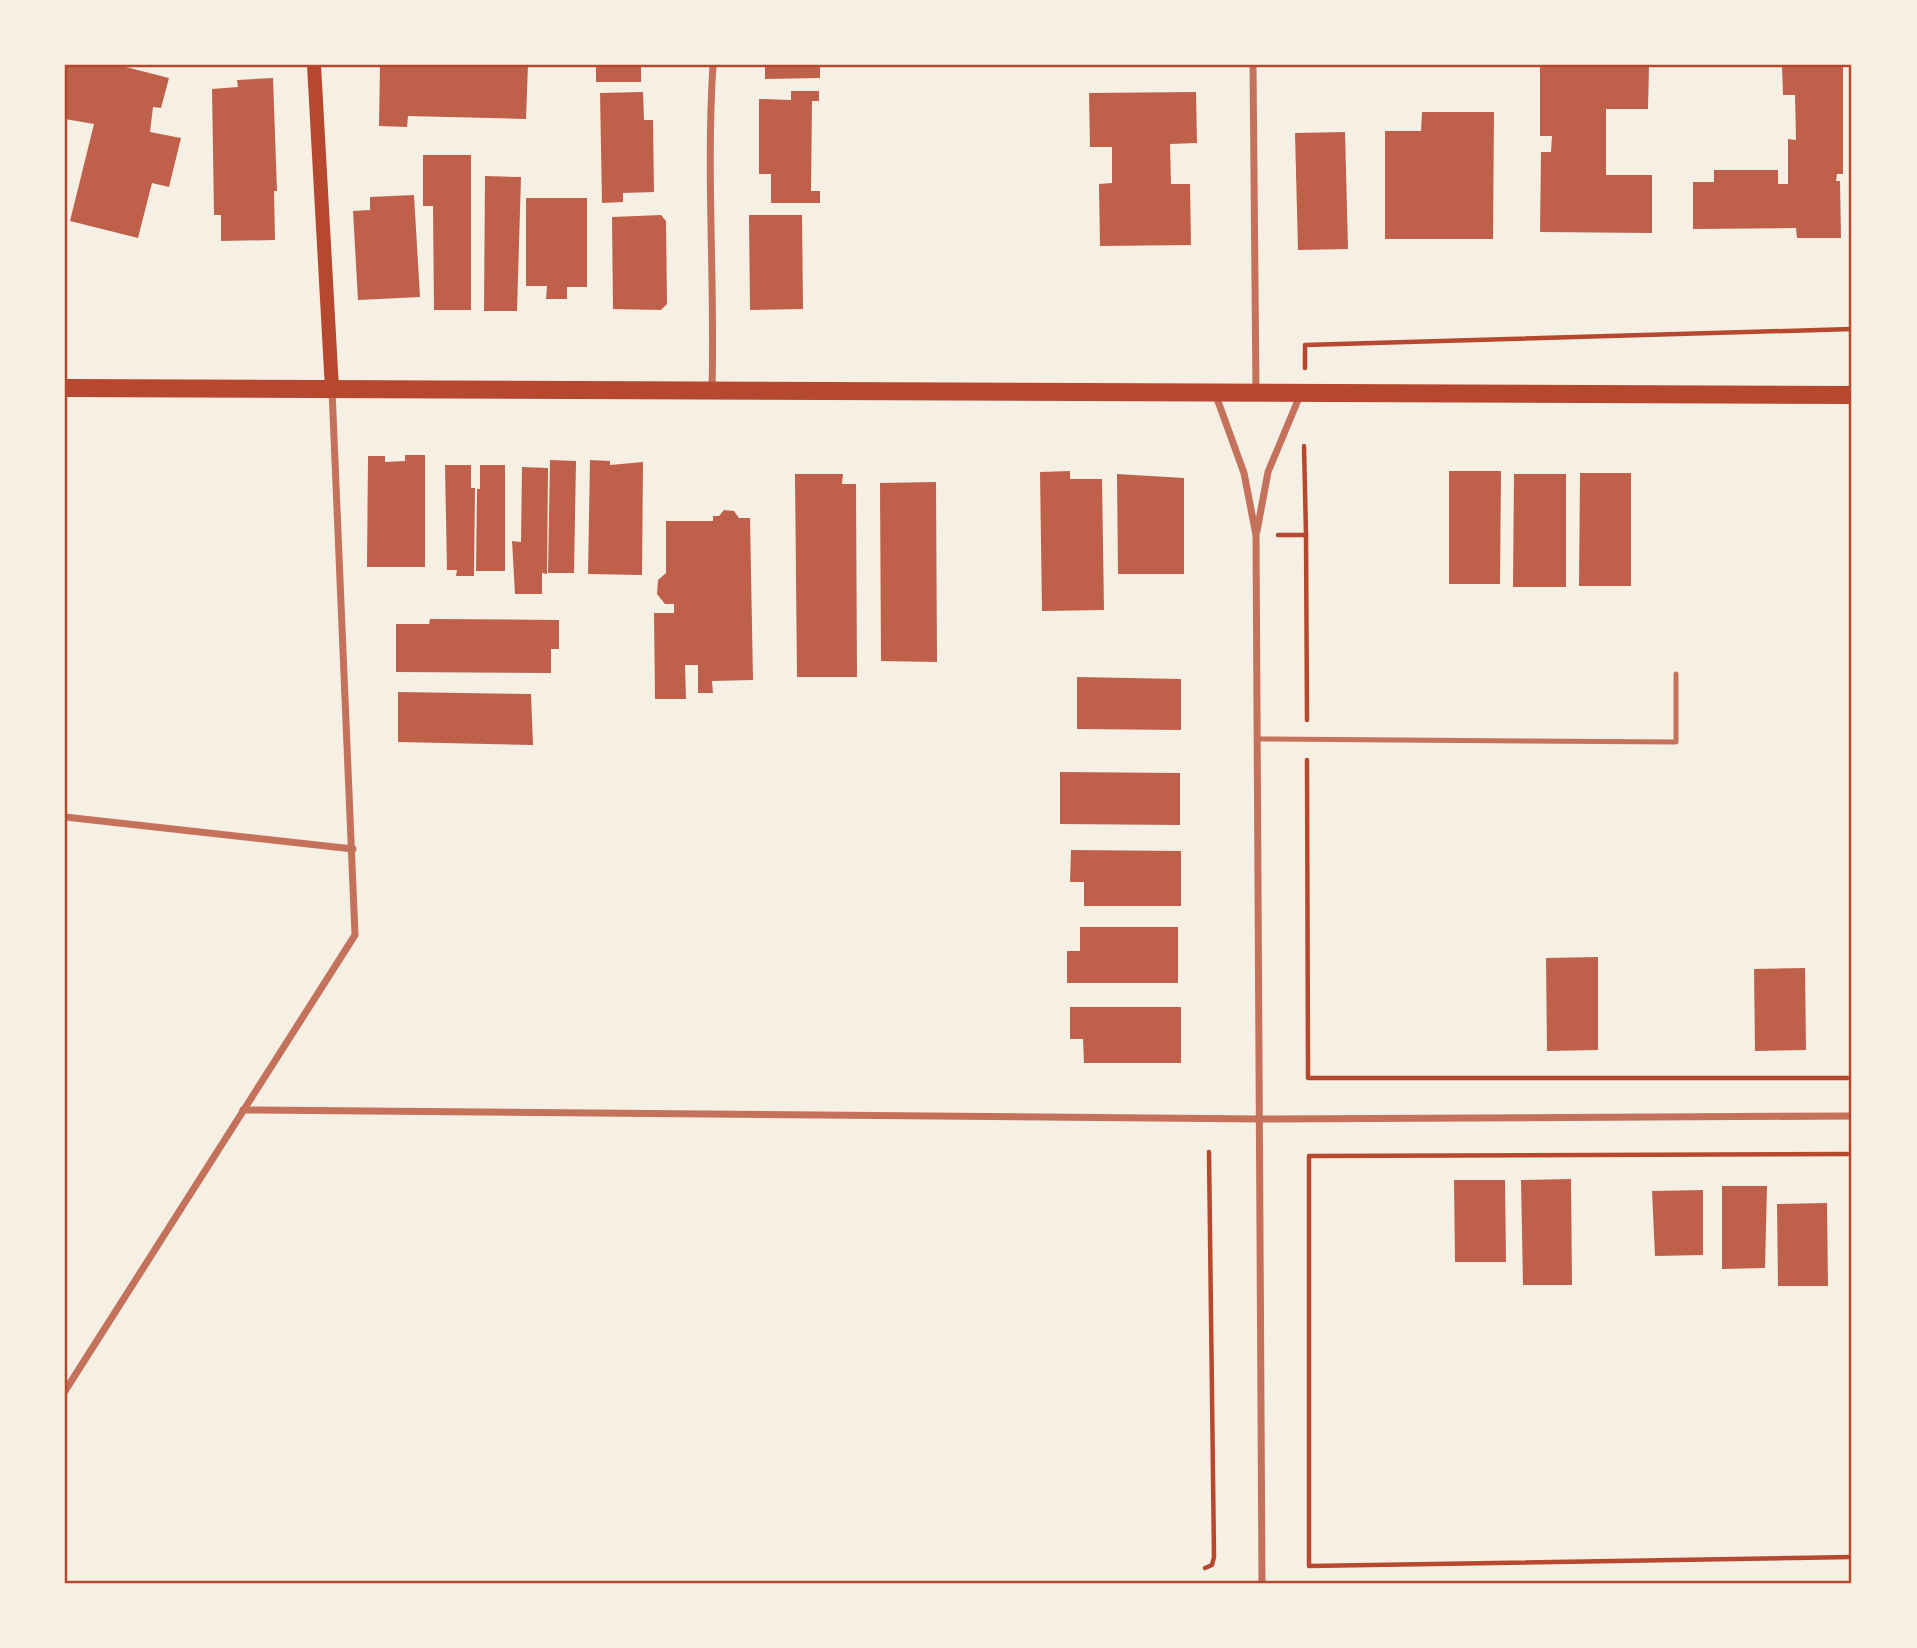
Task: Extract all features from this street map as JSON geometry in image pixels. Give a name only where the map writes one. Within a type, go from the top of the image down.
[{"type":"main road","points":[[314,65],[332,389]]},
{"type":"main road","points":[[65,388],[1852,395]]},
{"type":"street","points":[[712,390],[714,277],[709,117],[713,65]]},
{"type":"street","points":[[1253,65],[1256,392]]},
{"type":"street","points":[[65,1391],[355,935],[332,389]]},
{"type":"street","points":[[1214,391],[1244,473],[1256,535],[1262,1583]]},
{"type":"street","points":[[1256,535],[1268,471],[1301,393]]},
{"type":"street","points":[[65,817],[353,849]]},
{"type":"street","points":[[243,1110],[1260,1119],[1852,1116]]},
{"type":"lane","points":[[1257,739],[1676,742],[1676,674]]},
{"type":"path","points":[[1306,345],[1852,329]]},
{"type":"path","points":[[1304,440],[1308,1078],[1852,1078]]},
{"type":"path","points":[[1256,535],[1306,535]]},
{"type":"path","points":[[1205,1568],[1212,1565],[1214,1556],[1209,1152]]},
{"type":"path","points":[[1852,1154],[1309,1156],[1309,1566],[1852,1557]]},
{"type":"building","points":[[65,65],[118,65],[169,78],[161,108],[153,107],[150,132],[181,138],[169,187],[152,183],[138,238],[70,221],[94,124],[65,119]]},
{"type":"building","points":[[380,65],[528,65],[526,119],[408,116],[407,127],[379,126]]},
{"type":"building","points":[[596,65],[641,65],[641,82],[596,82]]},
{"type":"building","points":[[765,65],[820,65],[820,78],[765,79]]},
{"type":"building","points":[[1540,65],[1649,65],[1648,109],[1606,109],[1606,175],[1652,175],[1652,233],[1540,232],[1541,152],[1551,152],[1552,136],[1540,136]]},
{"type":"building","points":[[1782,65],[1843,65],[1843,174],[1837,174],[1836,181],[1840,181],[1841,238],[1797,238],[1796,228],[1693,229],[1693,182],[1714,182],[1714,170],[1778,170],[1778,184],[1788,184],[1788,139],[1796,140],[1795,95],[1783,95]]},
{"type":"building","points":[[273,78],[277,191],[274,191],[275,240],[221,241],[221,215],[214,215],[212,89],[238,87],[237,80]]},
{"type":"building","points":[[791,91],[819,91],[819,101],[812,101],[811,191],[820,191],[820,203],[771,203],[771,174],[759,174],[759,99],[791,100]]},
{"type":"building","points":[[643,92],[644,120],[653,120],[654,192],[623,193],[623,202],[602,203],[600,93]]},
{"type":"building","points":[[1196,92],[1197,143],[1170,144],[1171,184],[1190,184],[1191,245],[1100,246],[1099,184],[1112,183],[1112,147],[1090,147],[1089,93]]},
{"type":"building","points":[[1422,112],[1494,112],[1493,239],[1385,239],[1385,131],[1421,131]]},
{"type":"building","points":[[1345,132],[1348,249],[1298,250],[1295,133]]},
{"type":"building","points":[[423,155],[471,155],[471,310],[434,310],[433,206],[423,206]]},
{"type":"building","points":[[485,176],[521,177],[517,311],[484,311]]},
{"type":"building","points":[[414,195],[420,297],[358,300],[353,211],[370,210],[370,197]]},
{"type":"building","points":[[526,198],[587,198],[587,287],[567,287],[567,299],[546,299],[547,286],[526,286]]},
{"type":"building","points":[[661,215],[666,221],[667,304],[661,310],[613,309],[612,217]]},
{"type":"building","points":[[749,215],[802,215],[803,309],[750,310]]},
{"type":"building","points":[[405,455],[425,455],[425,567],[367,567],[368,456],[385,456],[385,462],[405,461]]},
{"type":"building","points":[[550,460],[576,461],[574,573],[548,573]]},
{"type":"building","points":[[590,460],[610,461],[610,465],[643,462],[642,575],[588,574]]},
{"type":"building","points":[[445,465],[471,465],[471,488],[475,488],[474,576],[456,576],[457,570],[447,570]]},
{"type":"building","points":[[480,465],[505,465],[505,571],[476,571]]},
{"type":"building","points":[[522,467],[548,468],[547,574],[542,573],[542,594],[515,594],[512,541],[521,542]]},
{"type":"building","points":[[1070,471],[1070,479],[1102,479],[1104,610],[1042,611],[1040,472]]},
{"type":"building","points":[[1449,471],[1501,471],[1500,584],[1449,584]]},
{"type":"building","points":[[1580,473],[1631,473],[1631,586],[1579,586]]},
{"type":"building","points":[[795,474],[843,474],[842,484],[856,484],[857,677],[797,677]]},
{"type":"building","points":[[1117,474],[1184,478],[1184,574],[1118,574]]},
{"type":"building","points":[[1514,474],[1566,474],[1566,587],[1513,587]]},
{"type":"building","points":[[936,482],[937,662],[881,661],[880,483]]},
{"type":"building","points":[[724,510],[734,511],[739,518],[750,518],[753,680],[712,681],[713,693],[698,693],[698,665],[685,665],[686,699],[655,699],[654,613],[674,613],[674,604],[665,604],[657,594],[658,580],[666,573],[666,521],[713,521],[713,516],[719,516]]},
{"type":"building","points":[[430,619],[559,620],[559,649],[551,649],[551,673],[396,672],[396,624],[429,624]]},
{"type":"building","points":[[1077,677],[1181,679],[1181,730],[1077,729]]},
{"type":"building","points":[[398,692],[531,694],[533,745],[398,742]]},
{"type":"building","points":[[1060,772],[1180,773],[1180,825],[1060,824]]},
{"type":"building","points":[[1071,850],[1181,851],[1181,906],[1084,906],[1084,882],[1070,882]]},
{"type":"building","points":[[1080,927],[1178,927],[1178,983],[1067,983],[1067,951],[1080,951]]},
{"type":"building","points":[[1598,957],[1598,1050],[1547,1051],[1546,958]]},
{"type":"building","points":[[1805,968],[1806,1050],[1755,1051],[1754,969]]},
{"type":"building","points":[[1070,1007],[1181,1007],[1181,1063],[1084,1063],[1083,1039],[1070,1039]]},
{"type":"building","points":[[1571,1179],[1572,1285],[1523,1285],[1521,1180]]},
{"type":"building","points":[[1454,1180],[1505,1180],[1506,1262],[1455,1262]]},
{"type":"building","points":[[1722,1186],[1767,1186],[1765,1268],[1722,1269]]},
{"type":"building","points":[[1703,1190],[1703,1255],[1655,1256],[1652,1191]]},
{"type":"building","points":[[1827,1203],[1828,1286],[1778,1286],[1777,1204]]}]
